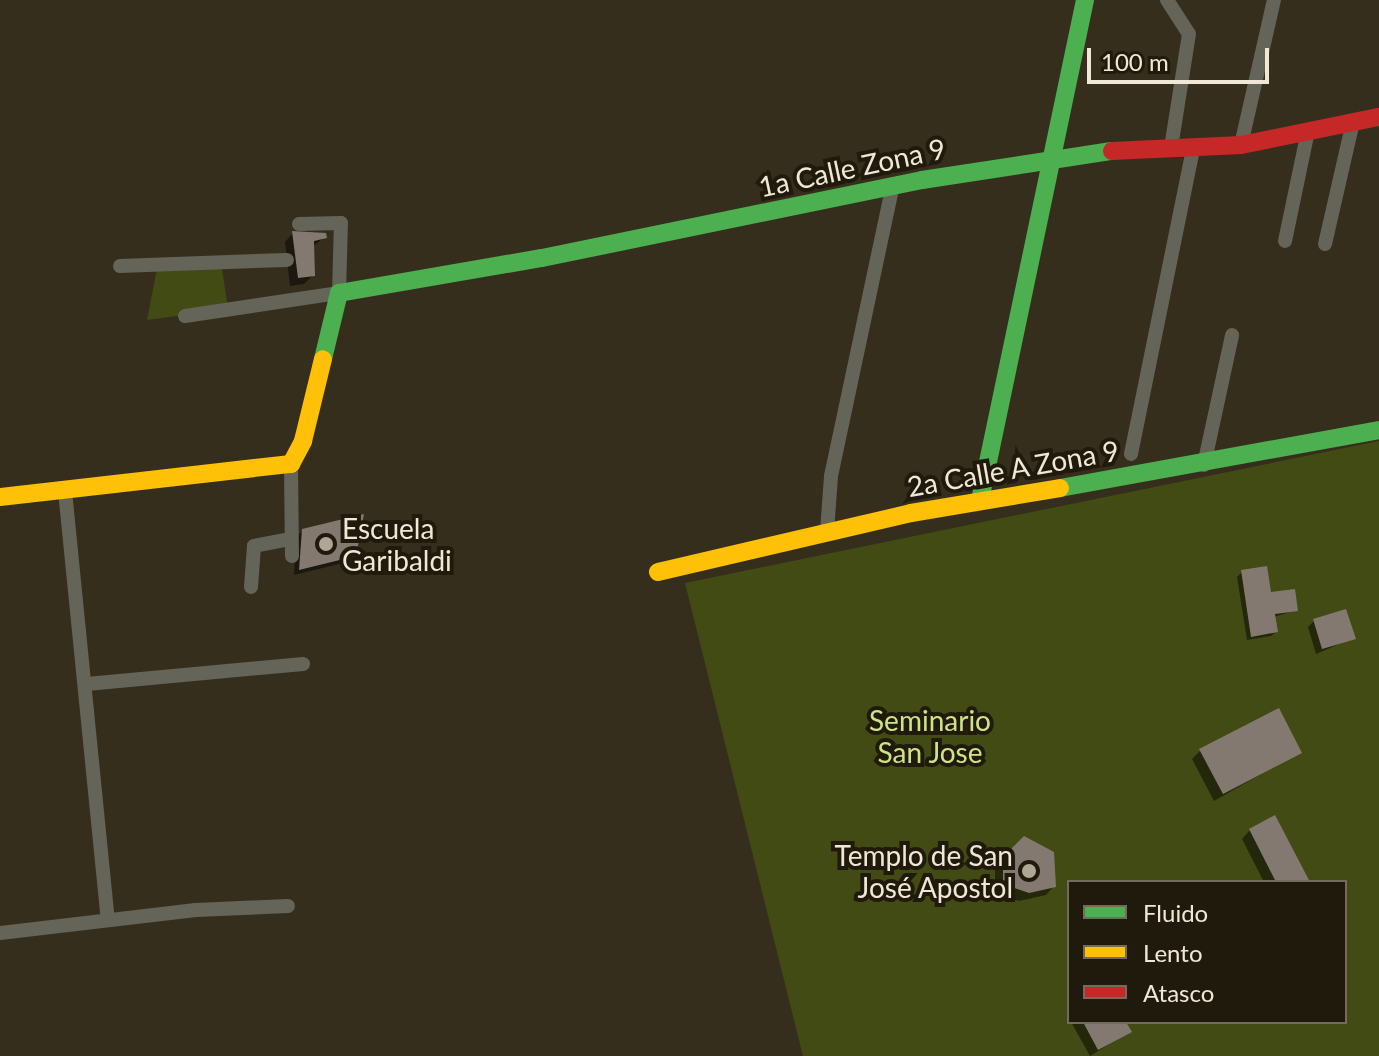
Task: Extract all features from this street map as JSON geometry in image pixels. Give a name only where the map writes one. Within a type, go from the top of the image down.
[{"type":"street","points":[[980,500],[1085,0]]},
{"type":"street","points":[[1167,0],[1189,34],[1171,148]]},
{"type":"street","points":[[1241,145],[1274,0]]},
{"type":"street","name":"1a Calle Zona 9","points":[[339,293],[1052,159],[1241,145],[1379,117]]},
{"type":"street","points":[[1325,244],[1353,122]]},
{"type":"street","points":[[1285,241],[1308,131]]},
{"type":"street","points":[[1131,454],[1193,148]]},
{"type":"street","points":[[827,531],[839,431],[892,188]]},
{"type":"street","points":[[292,556],[289,539],[295,477],[291,464],[303,441],[339,293],[341,223],[299,224]]},
{"type":"street","points":[[120,266],[287,260]]},
{"type":"street","points":[[185,316],[339,293]]},
{"type":"street","points":[[1204,465],[1232,335]]},
{"type":"street","name":"2a Calle A Zona 9","points":[[658,572],[827,531],[980,500],[1204,465],[1379,430]]},
{"type":"street","points":[[0,497],[291,464]]},
{"type":"street","points":[[65,491],[87,684],[108,919]]},
{"type":"street","points":[[251,587],[254,546],[289,539]]},
{"type":"street","points":[[87,684],[303,664]]},
{"type":"street","points":[[0,933],[108,919],[288,906]]},
{"type":"green space","points":[[221,262],[228,309],[147,320],[158,264]]},
{"type":"green space","name":"Seminario San Jose","points":[[1379,441],[1379,1056],[803,1056],[685,583]]},
{"type":"building","points":[[292,231],[326,233],[327,238],[314,241],[315,276],[298,278]]},
{"type":"building","name":"Escuela Garibaldi","points":[[364,514],[356,556],[299,570],[302,529]]},
{"type":"building","points":[[1267,566],[1271,592],[1295,589],[1298,611],[1275,614],[1278,632],[1251,637],[1241,570]]},
{"type":"building","points":[[1346,609],[1356,639],[1322,649],[1313,619]]},
{"type":"building","points":[[1279,708],[1302,753],[1223,794],[1199,749]]},
{"type":"building","points":[[1275,815],[1309,880],[1275,880],[1249,829]]},
{"type":"building","name":"Templo de San José Apostol","points":[[1024,836],[1054,852],[1056,887],[1029,893],[1003,884],[1003,857]]},
{"type":"building","points":[[1084,1024],[1127,1024],[1132,1032],[1098,1050]]},
{"type":"traffic: fast","points":[[980,500],[1085,0]]},
{"type":"traffic: fast","points":[[323,359],[339,293],[542,258],[922,180],[1112,151]]},
{"type":"traffic: fast","points":[[1060,488],[1379,430]]},
{"type":"traffic: slow","points":[[0,497],[291,464],[303,441],[323,359]]},
{"type":"traffic: slow","points":[[658,572],[911,513],[1060,488]]},
{"type":"traffic: jam","points":[[1112,151],[1241,145],[1379,117]]},
{"type":"place","name":"Escuela Garibaldi","points":[[326,544]]},
{"type":"place","name":"Templo de San José Apostol","points":[[1029,871]]}]
